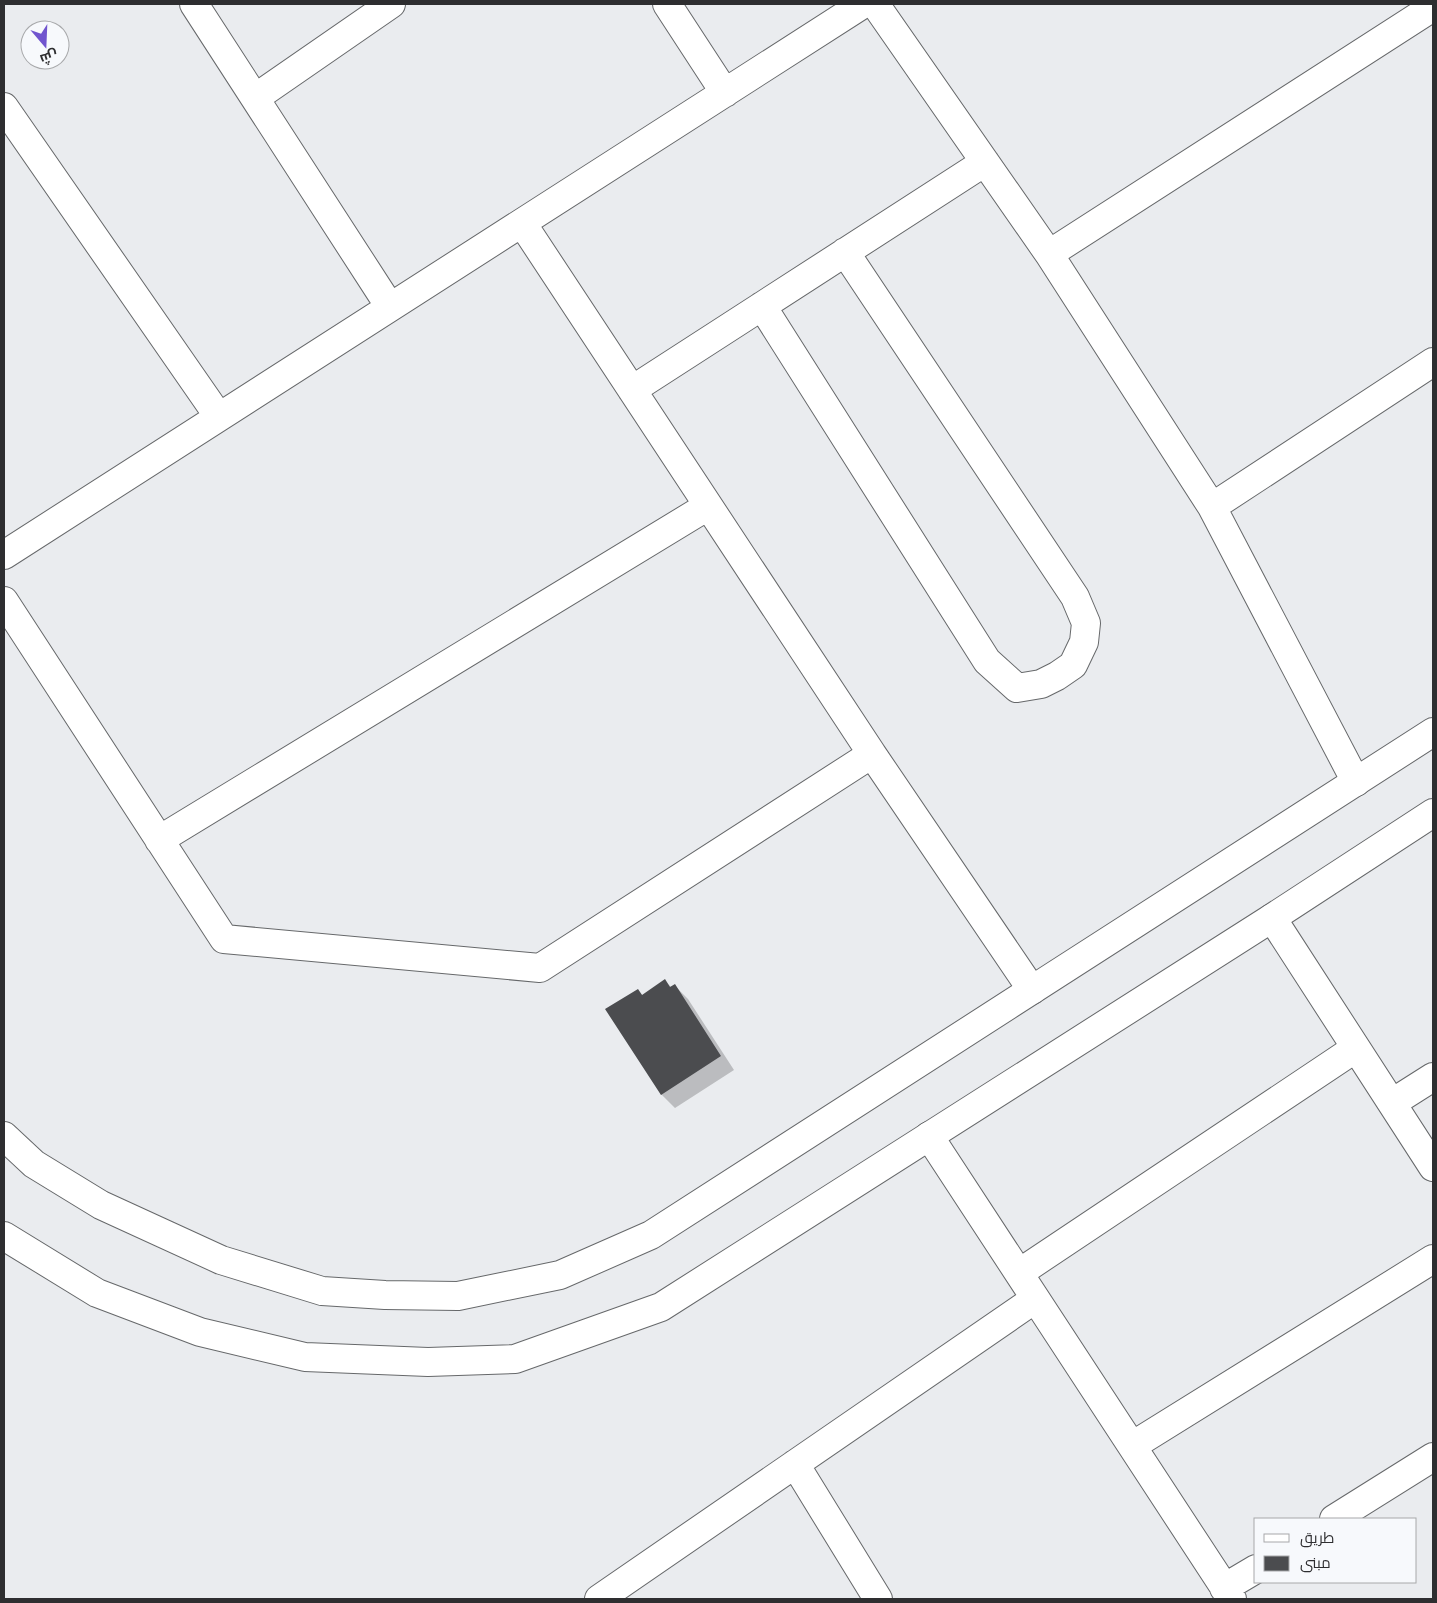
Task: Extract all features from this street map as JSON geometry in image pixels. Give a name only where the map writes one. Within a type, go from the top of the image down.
[{"type":"street","points":[[194,4],[390,307]]},
{"type":"street","points":[[255,98],[391,4]]},
{"type":"street","points":[[667,4],[725,93]]},
{"type":"street","points":[[4,555],[863,4]]},
{"type":"street","points":[[875,4],[1049,254],[1212,507],[1356,782]]},
{"type":"street","points":[[1049,254],[1433,7]]},
{"type":"street","points":[[4,107],[219,417]]},
{"type":"street","points":[[632,390],[985,162]]},
{"type":"street","points":[[522,223],[872,754],[1032,990]]},
{"type":"street","points":[[762,306],[987,662],[1017,688],[1040,684],[1074,665],[1084,642],[1086,622],[1075,597],[845,252]]},
{"type":"street","points":[[1212,507],[1433,362]]},
{"type":"street","points":[[159,840],[708,506]]},
{"type":"street","points":[[4,601],[224,939],[540,968],[872,754]]},
{"type":"street","points":[[4,1136],[34,1164],[100,1204],[221,1260],[322,1292],[458,1296],[560,1275],[651,1235],[1433,732]]},
{"type":"street","points":[[4,1236],[97,1293],[200,1332],[305,1357],[428,1362],[515,1358],[661,1307],[1272,918],[1433,813]]},
{"type":"street","points":[[1272,918],[1433,1166]]},
{"type":"street","points":[[1018,1273],[1356,1048]]},
{"type":"street","points":[[1392,1104],[1433,1077]]},
{"type":"street","points":[[929,1136],[1228,1594],[1254,1570]]},
{"type":"street","points":[[1132,1446],[1433,1259]]},
{"type":"street","points":[[599,1599],[1035,1299]]},
{"type":"street","points":[[1336,1518],[1433,1457]]},
{"type":"street","points":[[795,1464],[878,1599]]},
{"type":"building","points":[[665,979],[670,987],[675,984],[721,1056],[661,1095],[605,1009],[638,989],[642,995]]}]
